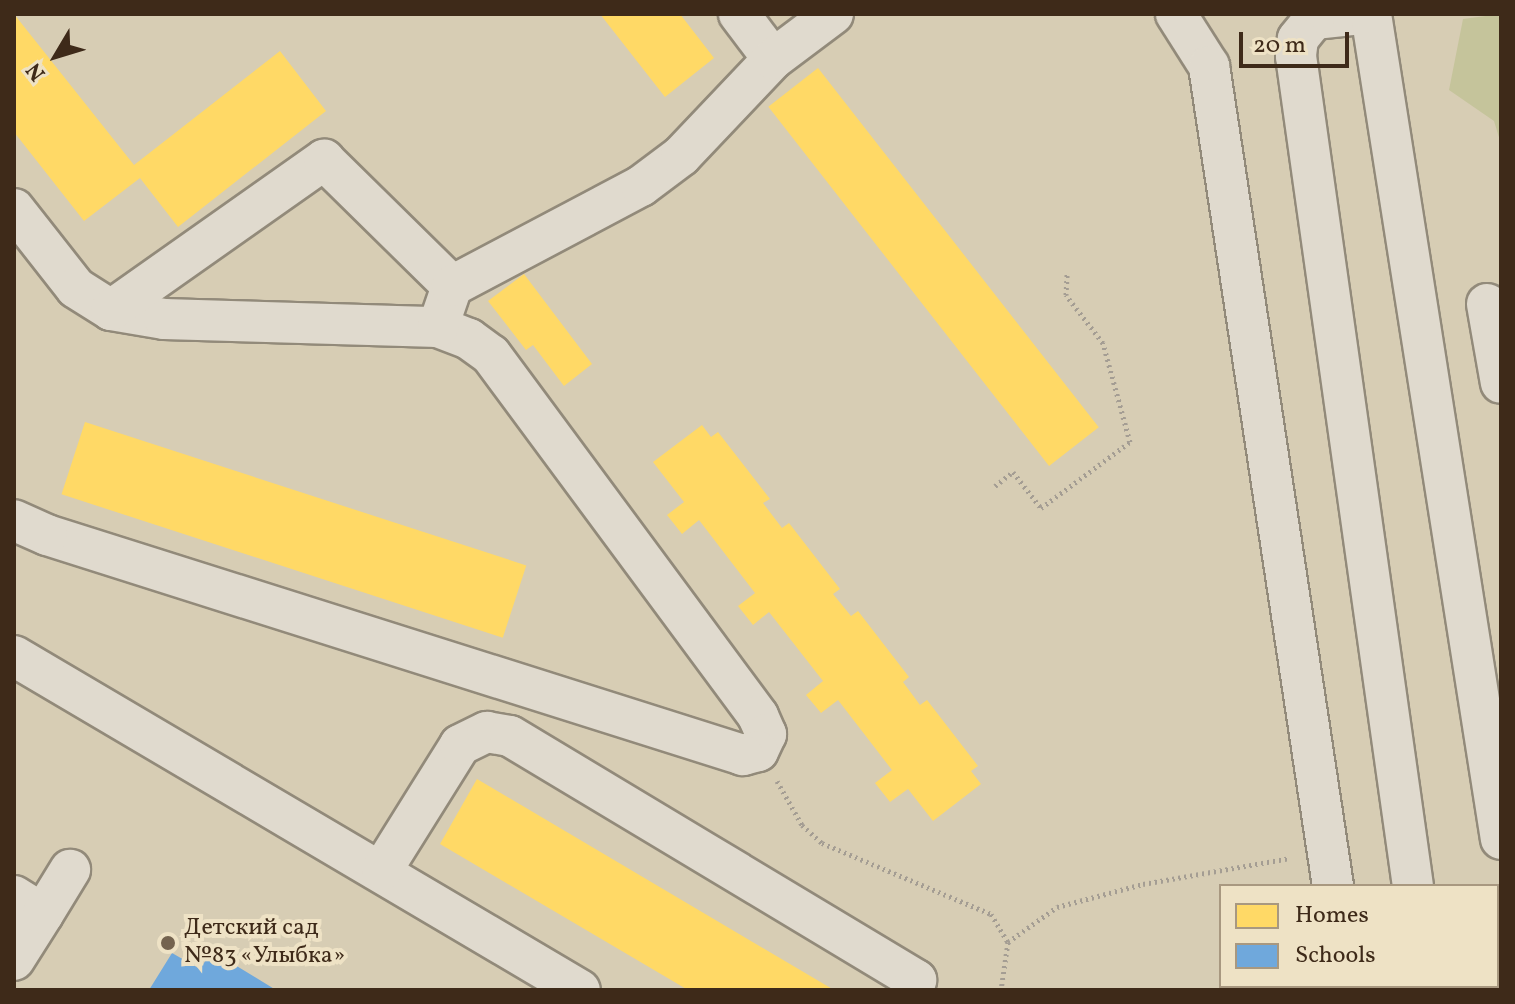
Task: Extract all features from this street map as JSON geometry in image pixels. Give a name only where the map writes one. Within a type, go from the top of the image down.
[{"type":"street","points":[[739,14],[773,59]]},
{"type":"street","points":[[438,327],[452,286],[641,186],[681,156],[773,59],[833,14]]},
{"type":"street","points":[[1176,14],[1209,66],[1332,868]]},
{"type":"street","points":[[1361,14],[1314,19],[1298,39],[1296,56],[1413,884]]},
{"type":"street","points":[[1371,14],[1501,839]]},
{"type":"street","points":[[111,310],[324,160],[452,286]]},
{"type":"street","points":[[14,209],[76,288],[111,310],[164,319],[438,327],[491,355],[758,716],[766,734],[758,751],[743,755],[47,535],[14,520]]},
{"type":"street","points":[[1487,304],[1501,383]]},
{"type":"street","points":[[14,656],[382,870],[580,990]]},
{"type":"street","points":[[382,870],[460,745],[487,732],[510,736],[916,980],[911,990]]},
{"type":"street","points":[[14,960],[28,905],[70,870]]},
{"type":"path","points":[[995,486],[1013,472],[1041,508],[1130,442],[1103,343],[1066,295],[1067,274]]},
{"type":"path","points":[[758,751],[802,825],[822,843],[991,914],[1008,942],[1001,990]]},
{"type":"path","points":[[1008,942],[1057,907],[1143,884],[1332,868]]},
{"type":"green space","points":[[1501,14],[1501,144],[1494,121],[1449,90],[1463,19]]},
{"type":"building: Homes","points":[[14,14],[134,165],[280,51],[326,111],[178,227],[140,178],[84,221],[14,132]]},
{"type":"building: Homes","points":[[600,14],[680,14],[714,58],[665,97]]},
{"type":"building: Homes","points":[[818,68],[1099,427],[1049,466],[768,107]]},
{"type":"building: Homes","points":[[524,274],[592,364],[564,386],[533,345],[526,350],[488,301]]},
{"type":"building: Homes","points":[[85,422],[526,565],[503,638],[62,494]]},
{"type":"building: Homes","points":[[702,425],[711,437],[718,432],[770,499],[763,503],[782,528],[789,523],[840,589],[833,594],[851,616],[858,611],[909,677],[903,682],[920,705],[927,700],[978,766],[971,771],[981,784],[933,821],[908,789],[890,802],[875,783],[892,770],[838,700],[821,713],[806,695],[823,681],[769,612],[753,625],[738,606],[755,593],[699,520],[682,534],[667,515],[684,502],[653,462]]},
{"type":"building: Homes","points":[[477,779],[834,990],[688,990],[440,844]]},
{"type":"building: Schools","points":[[212,951],[276,990],[149,990],[172,953],[200,969]]},
{"type":"place","name":"Детский сад №83 «Улыбка»","points":[[168,943]]}]
